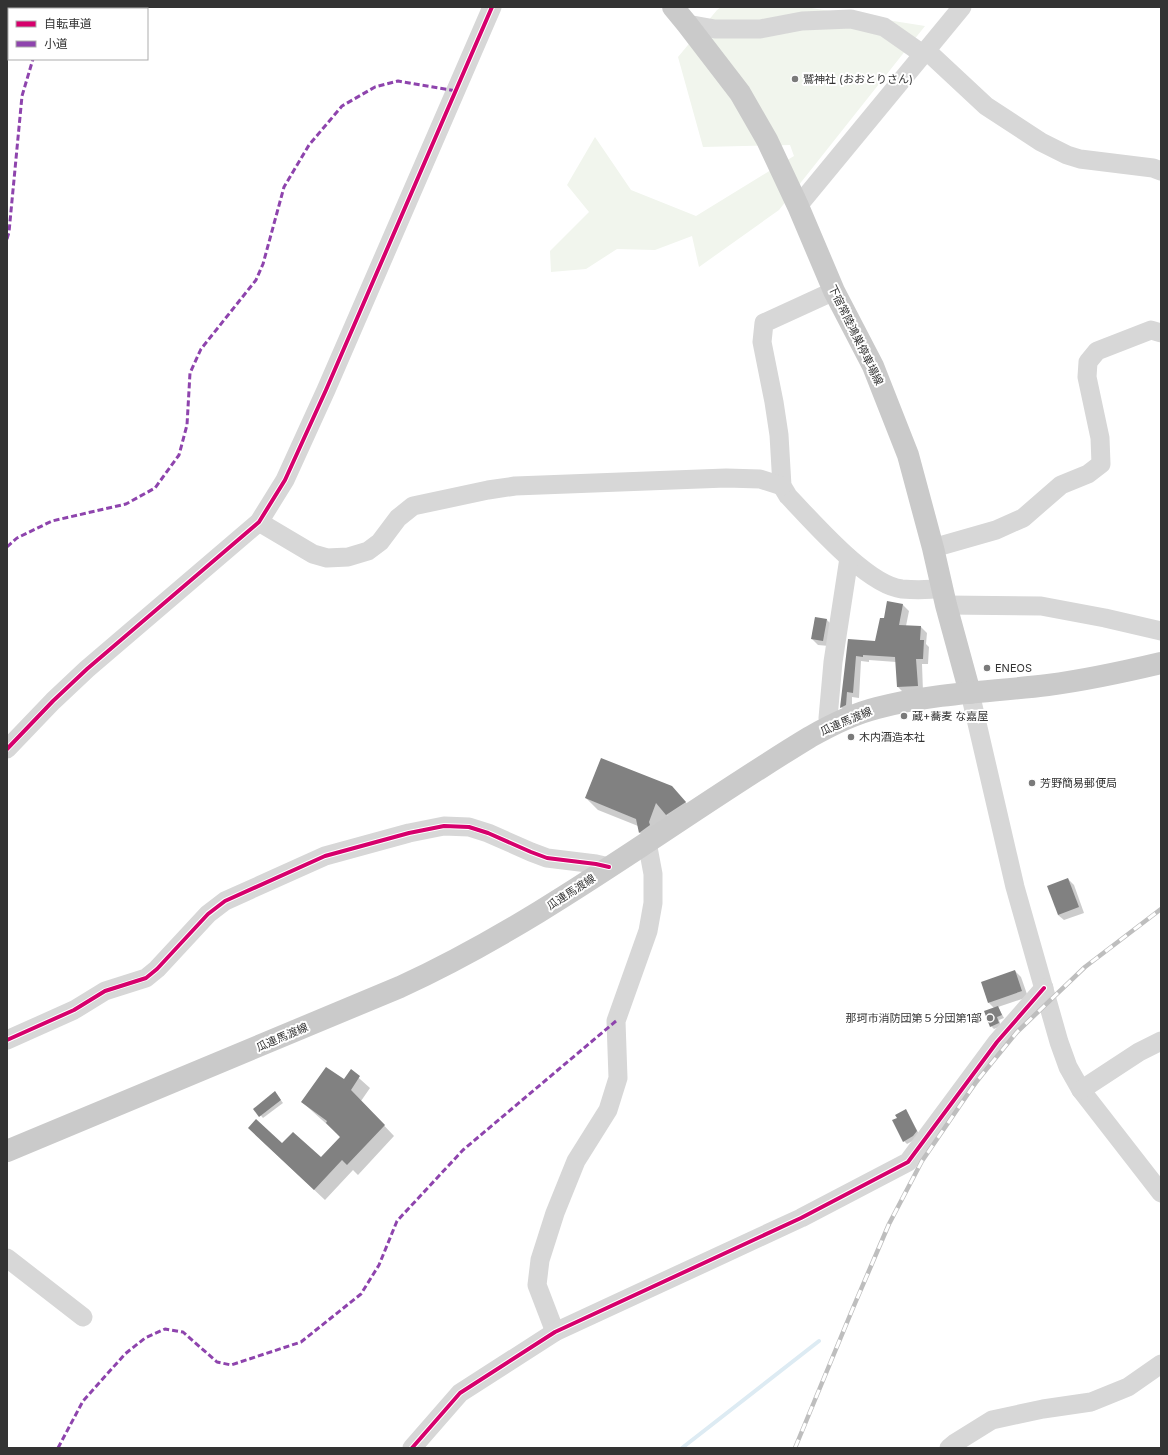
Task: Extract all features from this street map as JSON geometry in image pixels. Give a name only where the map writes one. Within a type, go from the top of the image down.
[{"type":"main road","name":"下宿常陸鴻巣停車場線","points":[[673,7],[740,93],[767,140],[798,206],[834,291],[874,366],[905,447],[933,548],[944,596],[970,693]]},
{"type":"main road","name":"瓜連馬渡線","points":[[7,1151],[437,971],[537,914],[789,750],[830,726],[875,708],[900,702],[1094,679],[1161,663]]},
{"type":"street","points":[[7,749],[53,701],[87,669],[259,522],[285,480],[326,390],[492,7]]},
{"type":"street","points":[[798,206],[962,7]]},
{"type":"street","points":[[687,24],[716,29],[760,29],[802,22],[851,19],[884,27],[925,53],[986,106],[1040,142],[1067,155],[1153,168],[1161,171]]},
{"type":"street","points":[[834,291],[764,323],[762,342],[779,435],[782,486],[788,496],[849,558],[881,581],[900,589],[932,589],[944,596],[1041,606],[1105,618],[1161,632]]},
{"type":"street","points":[[933,548],[996,530],[1023,518],[1061,485],[1088,474],[1100,464],[1100,438],[1087,377],[1088,362],[1097,351],[1144,332],[1151,330],[1161,333]]},
{"type":"street","points":[[259,522],[313,554],[327,558],[341,557],[368,551],[380,542],[398,518],[413,506],[488,490],[515,486],[726,478],[760,479],[782,486]]},
{"type":"street","points":[[830,726],[828,718],[832,662],[849,558]]},
{"type":"street","points":[[970,693],[1015,887],[1066,1061],[1081,1090],[1161,1193]]},
{"type":"street","points":[[7,1040],[74,1010],[105,991],[146,978],[157,969],[208,914],[225,901],[325,856],[409,833],[444,826],[469,827],[488,833],[548,858],[609,867]]},
{"type":"street","points":[[555,1332],[537,1285],[540,1260],[555,1213],[576,1162],[608,1110],[618,1078],[616,1020],[648,931],[653,903],[653,874],[647,842]]},
{"type":"street","points":[[412,1448],[460,1392],[555,1332],[801,1218],[908,1162],[997,1042],[1044,988]]},
{"type":"street","points":[[1081,1090],[1139,1052],[1161,1041]]},
{"type":"street","points":[[7,1258],[83,1317]]},
{"type":"street","points":[[949,1448],[954,1443],[992,1420],[1043,1409],[1091,1402],[1128,1387],[1161,1364]]},
{"type":"shaded area","points":[[721,7],[805,7],[925,26],[779,210],[699,267],[692,236],[655,250],[617,249],[586,269],[551,272],[550,251],[589,212],[567,185],[595,137],[631,190],[696,216],[794,156],[790,145],[703,147],[678,57]]},
{"type":"building","points":[[887,601],[903,604],[899,625],[921,626],[920,640],[924,640],[923,659],[916,659],[918,686],[897,687],[895,657],[856,656],[853,693],[847,692],[846,705],[840,708],[848,639],[875,641],[880,618],[884,618]]},
{"type":"building","points":[[815,617],[827,619],[823,641],[811,639]]},
{"type":"building","points":[[601,758],[672,786],[686,802],[666,815],[656,803],[649,822],[650,825],[639,833],[636,819],[585,798]]},
{"type":"building","points":[[1068,878],[1079,907],[1058,915],[1047,886]]},
{"type":"building","points":[[1015,970],[1022,991],[988,1003],[981,982]]},
{"type":"building","points":[[998,1006],[1002,1015],[997,1017],[999,1023],[990,1027],[984,1011]]},
{"type":"building","points":[[326,1067],[344,1079],[351,1069],[360,1076],[351,1090],[385,1125],[347,1165],[342,1160],[314,1190],[248,1128],[256,1119],[282,1143],[293,1132],[321,1157],[340,1137],[326,1123],[327,1121],[301,1102]]},
{"type":"building","points":[[275,1091],[281,1100],[259,1117],[253,1109]]},
{"type":"building","points":[[906,1109],[917,1131],[913,1136],[903,1142],[892,1120],[897,1118],[895,1115]]},
{"type":"waterway","points":[[682,1448],[819,1341]]},
{"type":"railway","points":[[795,1448],[889,1224],[922,1161],[976,1082],[1017,1032],[1085,967],[1161,909]]},
{"type":"marked path","points":[[7,239],[9,232],[22,96],[33,60]]},
{"type":"marked path","points":[[7,547],[17,538],[52,521],[126,504],[155,488],[179,455],[187,425],[190,373],[201,349],[256,280],[263,264],[284,187],[309,145],[342,106],[375,87],[398,81],[457,91]]},
{"type":"marked path","points":[[58,1448],[83,1401],[125,1354],[145,1338],[165,1329],[183,1332],[217,1362],[231,1365],[301,1342],[361,1294],[379,1265],[397,1221],[463,1150],[616,1021]]},
{"type":"cycle path","points":[[7,749],[53,701],[87,669],[259,522],[285,480],[326,390],[492,7]]},
{"type":"cycle path","points":[[7,1040],[74,1010],[105,991],[146,978],[157,969],[208,914],[225,901],[325,856],[409,833],[444,826],[469,827],[488,833],[547,858],[609,867]]},
{"type":"cycle path","points":[[412,1448],[460,1393],[555,1332],[801,1218],[908,1162],[997,1042],[1044,988]]},
{"type":"place","name":"鷲神社 (おおとりさん)","points":[[795,79]]},
{"type":"place","name":"ENEOS","points":[[987,668]]},
{"type":"place","name":"蔵+蕎麦 な嘉屋","points":[[904,716]]},
{"type":"place","name":"木内酒造本社","points":[[851,737]]},
{"type":"place","name":"芳野簡易郵便局","points":[[1032,783]]},
{"type":"place","name":"那珂市消防団第５分団第1部","points":[[990,1018]]}]
